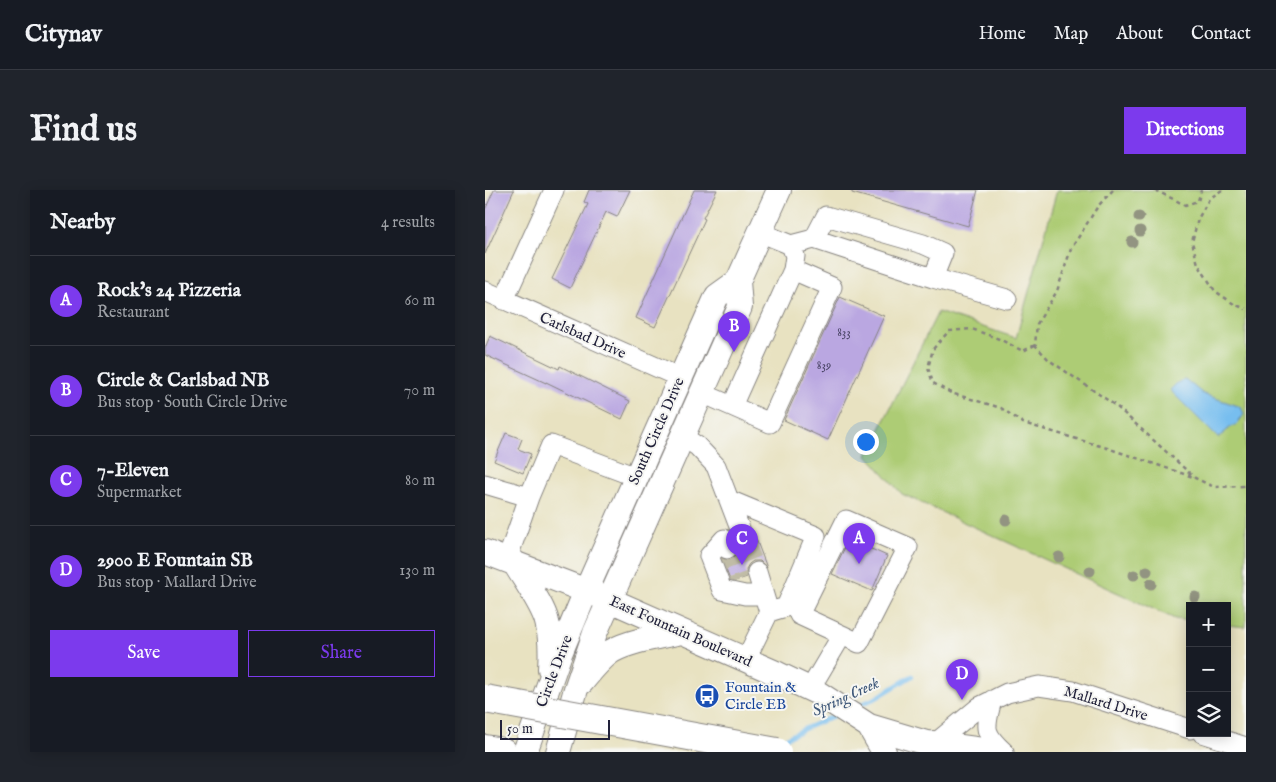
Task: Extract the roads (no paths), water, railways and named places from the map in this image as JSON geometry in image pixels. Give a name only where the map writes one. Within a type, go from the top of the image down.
[{"type":"highway","points":[[485,699],[777,752]]},
{"type":"highway","points":[[485,749],[503,752]]},
{"type":"highway","points":[[933,749],[984,752]]},
{"type":"main road","name":"South Circle Drive","points":[[610,600],[740,307],[738,281],[779,190]]},
{"type":"main road","name":"South Circle Drive","points":[[585,591],[717,296],[738,281]]},
{"type":"main road","name":"East Fountain Boulevard","points":[[485,552],[610,600],[814,691],[882,743],[933,749]]},
{"type":"main road","points":[[510,561],[542,609],[547,620],[551,654],[549,681]]},
{"type":"main road","name":"Circle Drive","points":[[525,752],[549,681],[585,591]]},
{"type":"main road","name":"Circle Drive","points":[[559,752],[576,689],[595,633],[610,600]]},
{"type":"main road","points":[[576,689],[595,666],[612,652],[633,643],[681,632]]},
{"type":"street","points":[[504,300],[554,190]]},
{"type":"street","points":[[814,239],[826,216],[923,244],[943,253],[933,278]]},
{"type":"street","points":[[759,232],[791,245],[814,239],[933,278],[1007,298]]},
{"type":"street","points":[[732,406],[793,270],[795,256],[791,245]]},
{"type":"street","points":[[702,393],[769,423],[832,287],[793,270]]},
{"type":"street","name":"Carlsbad Drive","points":[[485,291],[681,378]]},
{"type":"street","points":[[682,436],[697,446],[716,466],[745,542]]},
{"type":"street","points":[[510,561],[529,497],[551,445],[636,477]]},
{"type":"street","points":[[485,484],[529,497]]},
{"type":"street","points":[[729,500],[816,536],[786,607],[754,596],[722,590],[709,556],[726,544],[738,523]]},
{"type":"street","points":[[846,520],[908,547],[859,642],[842,635],[799,615],[846,520]]},
{"type":"street","points":[[745,660],[757,572]]},
{"type":"street","points":[[814,691],[842,635]]},
{"type":"street","name":"Mallard Drive","points":[[933,749],[966,716],[992,700],[1007,693],[1039,686],[1073,691],[1186,728]]},
{"type":"street","points":[[992,700],[986,722],[986,731],[993,742],[1004,752]]},
{"type":"street","points":[[1214,737],[1246,748]]},
{"type":"water","points":[[1185,379],[1203,394],[1241,407],[1244,414],[1237,425],[1232,426],[1218,438],[1170,390],[1177,383]]},
{"type":"waterway","name":"Spring Creek","points":[[854,707],[876,698],[912,676]]},
{"type":"waterway","name":"Spring Creek","points":[[777,743],[838,714]]},
{"type":"tunnel","points":[[745,542],[757,572]]},
{"type":"tunnel","points":[[727,549],[739,580]]},
{"type":"place","name":"Circle & Carlsbad NB","points":[[734,352]]},
{"type":"place","name":"Rock's 24 Pizzeria","points":[[859,564]]},
{"type":"place","name":"7-Eleven","points":[[742,565]]},
{"type":"place","name":"Fountain & Circle EB","points":[[707,696]]},
{"type":"place","name":"2900 E Fountain SB","points":[[962,700]]}]
